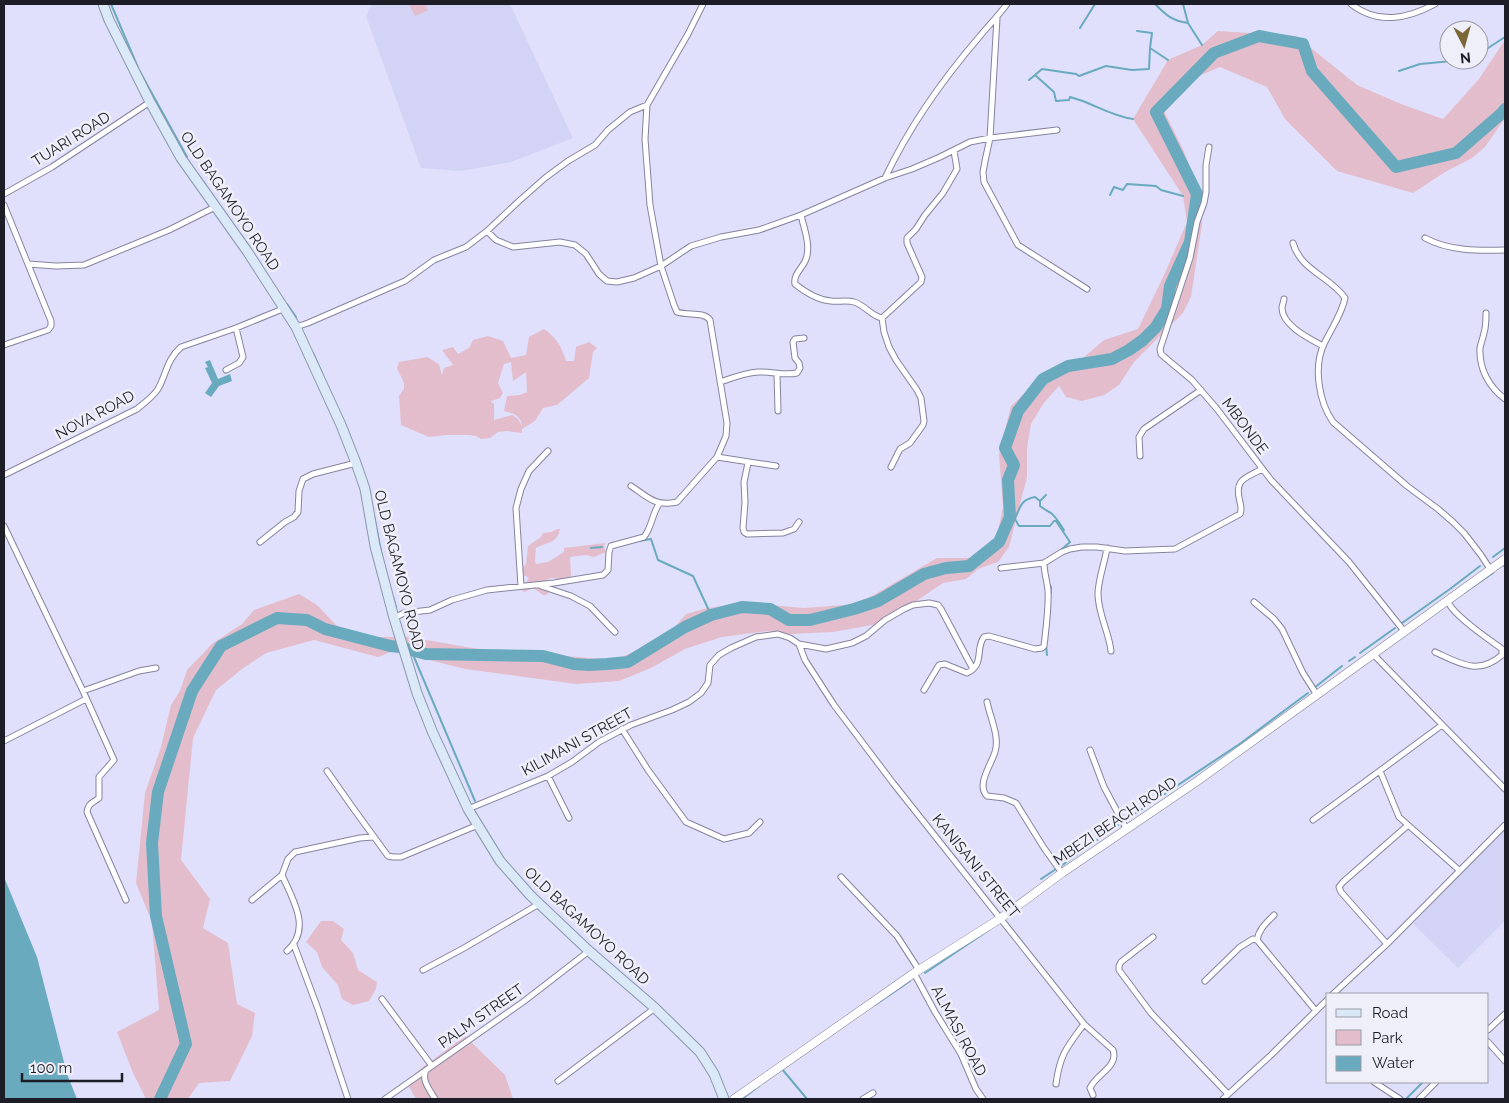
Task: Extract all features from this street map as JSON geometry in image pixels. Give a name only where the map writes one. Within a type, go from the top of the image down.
[{"type":"main road","name":"OLD BAGAMOYO ROAD","points":[[103,4],[109,20],[150,102],[181,158],[285,308],[296,327],[341,424],[365,489],[375,546],[394,618],[418,693],[432,731],[468,809],[500,861],[539,904],[589,951],[655,1008],[700,1052],[714,1074],[724,1099]]},
{"type":"main road","name":"MBEZI BEACH ROAD","points":[[734,1099],[917,972],[1001,918],[1062,873],[1244,748],[1490,569],[1503,563]]},
{"type":"street","points":[[632,486],[660,504],[677,502],[717,457],[726,436],[727,423],[710,320],[703,314],[677,312],[662,266],[650,205],[645,139],[647,105],[703,4]]},
{"type":"street","points":[[1351,4],[1368,14],[1386,18],[1410,15],[1435,4]]},
{"type":"street","points":[[885,178],[899,148],[926,106],[1006,5]]},
{"type":"street","points":[[997,18],[990,138],[983,172],[984,182],[1018,246],[1087,290]]},
{"type":"street","name":"TUARI ROAD","points":[[4,194],[52,167],[150,102]]},
{"type":"street","points":[[296,327],[405,281],[434,260],[466,247],[487,231],[545,178],[568,161],[595,145],[608,130],[630,112],[647,105]]},
{"type":"street","points":[[487,231],[496,240],[513,247],[560,242],[575,245],[586,254],[599,274],[607,281],[617,282],[634,278],[662,266],[691,246],[721,237],[759,230],[801,215],[885,178],[912,169],[970,142],[1057,130]]},
{"type":"street","name":"MBONDE","points":[[1209,147],[1206,165],[1206,192],[1202,209],[1197,222],[1190,258],[1160,345],[1160,350],[1201,390],[1262,469],[1349,562],[1404,631]]},
{"type":"street","points":[[882,318],[921,282],[922,277],[906,243],[907,238],[916,230],[924,215],[943,193],[957,169],[954,150]]},
{"type":"street","points":[[4,205],[49,315],[51,326],[48,330],[4,345]]},
{"type":"street","points":[[28,264],[84,265],[169,230],[215,207]]},
{"type":"street","points":[[801,215],[808,250],[806,260],[796,276],[795,284],[816,297],[830,301],[853,302],[882,318]]},
{"type":"street","points":[[1424,238],[1432,242],[1458,248],[1505,250]]},
{"type":"street","points":[[1293,243],[1303,262],[1345,298],[1323,346],[1318,368],[1320,387],[1327,414],[1333,422],[1407,486],[1453,522],[1481,554],[1490,569]]},
{"type":"street","points":[[1284,299],[1282,307],[1286,319],[1298,332],[1323,346]]},
{"type":"street","name":"NOVA ROAD","points":[[4,476],[137,409],[158,390],[170,359],[174,352],[181,347],[236,328],[285,308]]},
{"type":"street","points":[[1486,313],[1480,348],[1481,358],[1488,381],[1505,399]]},
{"type":"street","points":[[882,318],[889,347],[921,398],[924,421],[910,443],[900,449],[891,467]]},
{"type":"street","points":[[226,370],[239,363],[243,357],[236,328]]},
{"type":"street","points":[[720,382],[739,375],[759,372],[777,374],[797,373],[800,368],[795,358],[793,342],[795,339],[804,338]]},
{"type":"street","points":[[777,374],[778,411]]},
{"type":"street","points":[[1140,456],[1139,437],[1144,429],[1201,390]]},
{"type":"street","points":[[521,586],[516,508],[521,489],[530,472],[548,450]]},
{"type":"street","points":[[717,457],[776,466]]},
{"type":"street","points":[[260,542],[298,512],[299,492],[303,479],[313,474],[356,463]]},
{"type":"street","points":[[748,463],[744,482],[744,532],[747,534],[783,533],[794,529],[799,522]]},
{"type":"street","points":[[1001,568],[1044,563],[1070,549],[1082,547],[1125,551],[1167,550],[1180,547],[1240,514],[1242,510],[1238,485],[1242,480],[1262,469]]},
{"type":"street","points":[[394,618],[404,613],[430,610],[452,600],[487,590],[599,577],[608,570],[611,546],[644,537],[655,510],[660,504]]},
{"type":"street","points":[[4,526],[114,760],[99,777],[99,798],[90,803],[87,812],[126,900]]},
{"type":"street","points":[[1107,548],[1098,592],[1111,651]]},
{"type":"street","points":[[924,690],[939,665],[945,664],[967,673],[974,669],[984,637],[989,636],[1034,649],[1040,649],[1044,646],[1048,589],[1044,563]]},
{"type":"street","points":[[538,585],[571,596],[590,606],[615,632]]},
{"type":"street","points":[[1435,652],[1465,666],[1495,661],[1502,655],[1502,648],[1459,615],[1449,605],[1448,601]]},
{"type":"street","points":[[1254,602],[1274,619],[1282,629],[1303,674],[1317,695]]},
{"type":"street","name":"KILIMANI STREET","points":[[468,809],[548,776],[622,729],[689,702],[701,693],[708,683],[710,665],[719,655],[756,637],[778,634],[790,638],[799,644],[826,649],[852,643],[866,636],[877,626],[904,609],[913,605],[929,603],[938,605],[941,609],[974,669]]},
{"type":"street","name":"KANISANI STREET","points":[[799,644],[805,660],[831,701],[893,783],[1084,1024],[1114,1050],[1113,1062],[1092,1082],[1090,1088],[1093,1095]]},
{"type":"street","points":[[1373,654],[1505,789]]},
{"type":"street","points":[[83,691],[139,671],[156,668]]},
{"type":"street","points":[[4,741],[86,699]]},
{"type":"street","points":[[987,702],[997,742],[983,784],[983,792],[987,796],[1004,798],[1016,803],[1062,873]]},
{"type":"street","points":[[1313,820],[1442,725]]},
{"type":"street","points":[[622,729],[648,770],[686,822],[724,839],[749,833],[760,822]]},
{"type":"street","points":[[1090,750],[1104,786],[1126,830]]},
{"type":"street","points":[[328,771],[388,856],[401,857],[478,825]]},
{"type":"street","points":[[1380,771],[1399,817],[1459,870]]},
{"type":"street","points":[[548,776],[569,818]]},
{"type":"street","points":[[1334,993],[1387,944],[1505,825]]},
{"type":"street","points":[[1387,944],[1341,892],[1340,886],[1342,882],[1407,826]]},
{"type":"street","points":[[252,900],[282,875],[288,859],[295,852],[373,837]]},
{"type":"street","points":[[282,875],[298,912],[299,922],[298,934],[294,945],[287,951]]},
{"type":"street","name":"ALMASI ROAD","points":[[841,877],[897,936],[917,972],[934,1012],[961,1054],[976,1089],[983,1099]]},
{"type":"street","points":[[422,970],[539,904]]},
{"type":"street","points":[[1257,940],[1261,929],[1274,915]]},
{"type":"street","points":[[1153,937],[1121,962],[1120,970],[1151,1013],[1228,1094]]},
{"type":"street","points":[[1205,981],[1240,947],[1253,940],[1257,940]]},
{"type":"street","points":[[1257,940],[1316,1010]]},
{"type":"street","points":[[294,945],[348,1099]]},
{"type":"street","name":"PALM STREET","points":[[385,1099],[522,1002],[589,951]]},
{"type":"street","points":[[382,999],[432,1066]]},
{"type":"street","points":[[1223,1099],[1326,1002]]},
{"type":"street","points":[[558,1081],[655,1008]]},
{"type":"street","points":[[1489,1029],[1505,1014]]},
{"type":"street","points":[[1056,1084],[1063,1053],[1084,1024]]},
{"type":"street","points":[[1489,1043],[1505,1061]]},
{"type":"street","points":[[426,1070],[424,1074],[425,1081],[435,1099]]},
{"type":"street","points":[[1376,1083],[1400,1099]]},
{"type":"street","points":[[1419,1099],[1435,1083]]},
{"type":"street","points":[[863,1099],[873,1093]]},
{"type":"shaded area","points":[[372,4],[510,4],[573,138],[511,162],[461,171],[421,168],[366,16]]},
{"type":"shaded area","points":[[1505,830],[1505,921],[1458,968],[1413,924]]},
{"type":"green space","points":[[409,4],[425,4],[428,10],[415,16]]},
{"type":"green space","points":[[1218,31],[1296,36],[1357,85],[1443,119],[1485,70],[1489,70],[1489,64],[1505,40],[1505,118],[1485,147],[1472,158],[1445,172],[1413,193],[1337,171],[1285,119],[1267,87],[1220,67],[1187,81],[1164,111],[1183,149],[1196,183],[1202,224],[1191,297],[1183,313],[1134,362],[1119,385],[1104,395],[1082,401],[1066,397],[1059,386],[1043,404],[1031,424],[1027,448],[1027,477],[1009,547],[998,562],[978,569],[966,579],[943,583],[878,624],[833,632],[790,634],[768,631],[722,637],[685,649],[651,668],[619,681],[576,684],[465,669],[393,651],[378,657],[314,640],[266,653],[242,669],[216,690],[193,738],[181,860],[210,899],[203,928],[228,943],[237,1004],[255,1013],[252,1036],[230,1081],[199,1083],[188,1099],[146,1099],[133,1073],[117,1032],[159,1010],[152,922],[136,883],[145,793],[161,747],[171,705],[180,691],[187,670],[213,643],[242,624],[254,610],[299,594],[317,605],[337,626],[370,637],[409,637],[478,649],[615,660],[665,638],[686,614],[707,608],[749,603],[804,608],[858,604],[937,558],[970,558],[991,548],[997,536],[1003,507],[999,454],[1011,406],[1039,380],[1083,358],[1104,340],[1138,329],[1187,222],[1183,196],[1133,119],[1168,60],[1202,45]]},
{"type":"green space","points":[[544,329],[558,343],[566,361],[574,361],[576,347],[589,342],[597,348],[593,352],[589,378],[557,405],[543,408],[535,421],[522,429],[522,433],[498,432],[490,438],[481,439],[469,435],[429,437],[401,425],[399,396],[404,389],[404,383],[397,368],[399,362],[427,357],[439,364],[442,375],[444,368],[453,365],[442,350],[453,347],[458,354],[469,348],[473,340],[488,336],[503,341],[511,358],[526,355],[529,337]],"holes":[[[511,362],[513,381],[526,372],[527,392],[520,395],[507,396],[504,411],[516,416],[520,420],[522,426],[518,419],[512,415],[494,420],[494,404],[491,401],[500,398],[503,393],[498,383],[504,364]]]},
{"type":"green space","points":[[560,529],[559,534],[554,540],[536,548],[536,564],[548,562],[564,552],[564,548],[605,543],[606,552],[594,557],[586,555],[570,557],[571,576],[569,581],[559,582],[558,579],[553,578],[545,581],[549,592],[546,595],[533,588],[524,592],[519,588],[529,578],[522,574],[521,569],[526,564],[528,546],[541,537],[543,533],[552,532]]},
{"type":"green space","points":[[321,921],[333,921],[344,929],[341,940],[353,953],[358,970],[377,982],[376,989],[369,1001],[353,1005],[342,999],[338,985],[322,967],[317,952],[306,942]]},
{"type":"green space","points":[[465,1036],[505,1075],[513,1099],[416,1099],[409,1087],[415,1074]]},
{"type":"water","points":[[210,360],[218,379],[230,374],[232,381],[219,386],[211,397],[205,393],[212,383],[205,368],[208,367],[205,362]]},
{"type":"water","points":[[4,877],[37,957],[67,1074],[77,1099],[4,1099]]},
{"type":"waterway","points":[[111,4],[139,70],[187,157]]},
{"type":"waterway","points":[[1080,28],[1095,4]]},
{"type":"waterway","points":[[1155,4],[1170,17],[1188,23],[1202,45]]},
{"type":"waterway","points":[[1183,4],[1188,23]]},
{"type":"waterway","points":[[1137,31],[1152,33],[1150,48],[1168,60]]},
{"type":"waterway","points":[[160,1099],[186,1044],[156,916],[152,843],[158,792],[192,691],[221,646],[277,618],[307,620],[325,629],[426,654],[543,656],[574,664],[589,665],[628,662],[685,627],[711,615],[742,607],[770,609],[789,620],[810,620],[878,601],[924,574],[946,568],[969,566],[999,542],[1010,517],[1008,480],[1014,465],[1005,448],[1018,411],[1043,379],[1068,366],[1112,359],[1129,350],[1156,327],[1167,309],[1170,286],[1190,242],[1197,194],[1156,112],[1214,53],[1259,36],[1303,44],[1312,71],[1396,167],[1456,153],[1505,109]]},
{"type":"waterway","points":[[1489,47],[1505,37]]},
{"type":"waterway","points":[[1035,75],[1042,69],[1079,76],[1106,66],[1132,70],[1149,69],[1150,48]]},
{"type":"waterway","points":[[1399,71],[1420,64],[1439,62]]},
{"type":"waterway","points":[[1029,80],[1035,75],[1054,92],[1056,101],[1069,100],[1070,97],[1116,115],[1133,119]]},
{"type":"waterway","points":[[199,176],[205,184]]},
{"type":"waterway","points":[[1110,195],[1114,187],[1123,190],[1127,184],[1156,186],[1161,190],[1183,196]]},
{"type":"waterway","points":[[287,304],[296,317]]},
{"type":"waterway","points":[[313,353],[322,373]]},
{"type":"waterway","points":[[1005,528],[1013,521],[1023,502],[1035,497],[1040,501],[1046,495]]},
{"type":"waterway","points":[[1040,501],[1040,506],[1053,515],[1064,530]]},
{"type":"waterway","points":[[374,516],[382,556]]},
{"type":"waterway","points":[[1015,519],[1019,526],[1050,526],[1056,521],[1070,542],[1061,550]]},
{"type":"waterway","points":[[639,541],[651,539],[658,560],[693,576],[711,615]]},
{"type":"waterway","points":[[591,548],[602,547]]},
{"type":"waterway","points":[[1493,557],[1505,548]]},
{"type":"waterway","points":[[1402,623],[1480,566]]},
{"type":"waterway","points":[[1464,593],[1493,573]]},
{"type":"waterway","points":[[1049,584],[1051,593]]},
{"type":"waterway","points":[[393,597],[396,607]]},
{"type":"waterway","points":[[1450,603],[1458,597]]},
{"type":"waterway","points":[[1360,653],[1395,628]]},
{"type":"waterway","points":[[1046,645],[1047,655]]},
{"type":"waterway","points":[[411,650],[475,801]]},
{"type":"waterway","points":[[1349,661],[1355,657]]},
{"type":"waterway","points":[[1314,688],[1342,666]]},
{"type":"waterway","points":[[1127,819],[1241,743],[1308,693]]},
{"type":"waterway","points":[[1061,866],[1118,825]]},
{"type":"waterway","points":[[1041,879],[1056,869]]},
{"type":"waterway","points":[[925,973],[989,930]]},
{"type":"waterway","points":[[875,1005],[910,981]]},
{"type":"waterway","points":[[1489,1047],[1493,1051]]},
{"type":"waterway","points":[[782,1069],[807,1099]]},
{"type":"waterway","points":[[1406,1099],[1422,1083]]},
{"type":"waterway","points":[[742,1099],[759,1086]]}]
